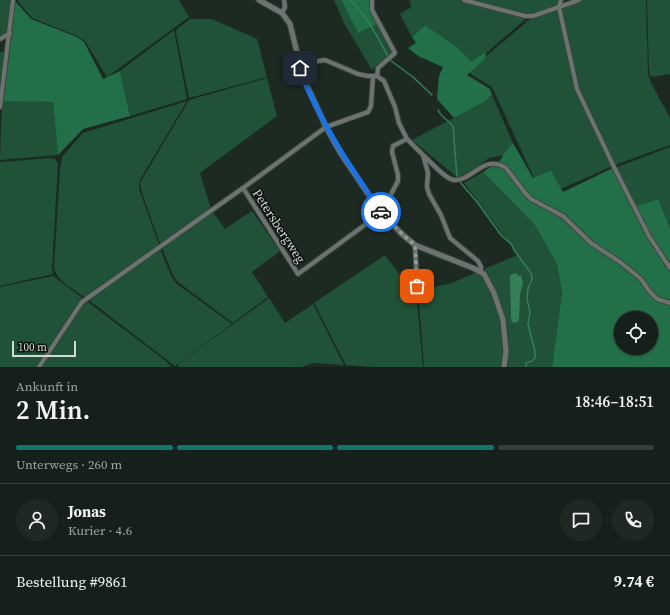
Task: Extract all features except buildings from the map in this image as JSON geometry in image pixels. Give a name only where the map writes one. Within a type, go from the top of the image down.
[{"type":"street","points":[[0,107],[13,0]]},
{"type":"street","points":[[259,0],[282,13],[290,24],[306,86],[340,152],[382,213],[415,245],[481,272],[487,278],[494,293],[503,320],[506,351],[504,367]]},
{"type":"street","points":[[282,13],[285,7],[284,0]]},
{"type":"street","points":[[372,0],[372,10],[395,53],[378,68],[375,76]]},
{"type":"street","points":[[464,0],[526,16],[533,16],[578,0]]},
{"type":"street","points":[[560,0],[559,7],[577,89],[645,229],[670,268]]},
{"type":"street","points":[[0,39],[10,32]]},
{"type":"street","points":[[300,66],[325,60],[358,74],[375,76],[384,81],[395,107],[399,123],[407,139],[448,178],[460,180],[482,167],[496,163],[502,165],[531,199],[563,216],[591,244],[620,262],[641,279],[657,299],[670,303]]},
{"type":"street","name":"Petersbergweg","points":[[375,76],[371,106],[368,112],[326,127],[243,188],[298,274],[382,213]]},
{"type":"street","points":[[382,213],[398,181],[398,175],[392,152],[393,146],[407,139]]},
{"type":"street","points":[[423,155],[428,173],[427,187],[429,194],[441,215],[450,238],[478,261],[481,267],[481,272]]},
{"type":"street","points":[[39,367],[82,302],[243,188]]},
{"type":"street","points":[[415,245],[417,286]]},
{"type":"shaded area","points":[[0,0],[11,0],[7,31],[0,37]]},
{"type":"shaded area","points":[[17,0],[179,0],[189,17],[107,77],[85,41],[77,36],[32,18]]},
{"type":"shaded area","points":[[334,0],[341,0],[358,33],[377,24],[393,53],[372,70],[344,23]]},
{"type":"shaded area","points":[[341,0],[371,0],[369,9],[377,24],[358,33]]},
{"type":"shaded area","points":[[410,0],[459,0],[528,17],[485,54],[486,53],[473,61],[456,46],[425,25],[412,37],[400,14],[411,7]]},
{"type":"shaded area","points":[[468,0],[559,0],[558,5],[556,6],[529,15]]},
{"type":"shaded area","points":[[581,0],[646,0],[648,73],[650,81],[670,118],[670,145],[615,165],[578,87],[562,9],[566,5]]},
{"type":"shaded area","points":[[647,0],[670,0],[670,74],[651,77],[649,71]]},
{"type":"shaded area","points":[[15,1],[31,19],[77,37],[84,42],[103,79],[120,71],[130,116],[83,129],[58,155],[53,102],[3,101]]},
{"type":"shaded area","points":[[558,9],[576,89],[612,166],[561,189],[551,170],[534,178],[492,87],[469,73],[485,59],[485,57],[529,20],[530,17]]},
{"type":"shaded area","points":[[190,19],[212,19],[257,39],[267,77],[189,98],[176,32],[177,29]]},
{"type":"shaded area","points":[[425,25],[456,46],[472,61],[486,52],[485,59],[467,75],[490,89],[492,95],[484,102],[454,118],[437,99],[439,76],[443,67],[418,56],[408,48],[416,43],[412,37]]},
{"type":"shaded area","points":[[174,30],[187,99],[130,116],[120,71]]},
{"type":"shaded area","points":[[0,52],[6,53],[0,89]]},
{"type":"shaded area","points":[[267,78],[277,116],[200,173],[211,209],[160,244],[142,193],[140,183],[189,100]]},
{"type":"shaded area","points":[[492,95],[513,143],[503,155],[489,158],[458,178],[412,140],[484,102]]},
{"type":"shaded area","points":[[2,100],[53,102],[58,155],[0,160]]},
{"type":"shaded area","points":[[187,101],[140,180],[139,189],[159,245],[87,297],[83,296],[62,281],[58,277],[54,268],[62,157],[83,133]]},
{"type":"shaded area","points":[[513,143],[533,178],[551,170],[563,192],[613,168],[636,206],[658,199],[670,228],[670,367],[552,367],[562,293],[557,264],[534,224],[483,172],[500,161]]},
{"type":"shaded area","points":[[670,147],[669,226],[658,199],[636,206],[617,171],[617,167]]},
{"type":"shaded area","points":[[51,158],[55,159],[58,163],[52,268],[53,274],[0,286],[0,162]]},
{"type":"shaded area","points":[[483,172],[534,224],[557,264],[562,293],[552,367],[507,367],[507,338],[502,309],[495,288],[484,269],[518,255],[464,183]]},
{"type":"shaded area","points":[[212,211],[225,229],[252,211],[280,251],[252,272],[268,297],[233,323],[178,282],[174,277],[162,248]]},
{"type":"shaded area","points":[[160,249],[172,278],[177,284],[232,324],[175,366],[90,301],[91,298]]},
{"type":"shaded area","points":[[385,255],[412,291],[416,290],[423,367],[375,367],[346,365],[314,303]]},
{"type":"shaded area","points":[[477,272],[487,282],[498,314],[504,348],[503,367],[424,367],[418,290],[452,283]]},
{"type":"shaded area","points":[[516,273],[519,276],[521,275],[523,283],[520,294],[519,321],[514,323],[511,319],[510,276]]},
{"type":"shaded area","points":[[53,276],[81,297],[81,301],[38,367],[0,367],[0,287]]},
{"type":"shaded area","points":[[269,298],[285,323],[313,304],[344,365],[313,363],[301,367],[178,367],[178,364]]},
{"type":"shaded area","points":[[85,302],[89,303],[166,361],[171,367],[40,367],[76,312]]},
{"type":"waterway","points":[[350,0],[367,19],[388,56]]},
{"type":"waterway","points":[[390,60],[413,77],[432,95]]},
{"type":"waterway","points":[[438,110],[441,115],[453,126],[457,177]]},
{"type":"waterway","points":[[460,182],[477,202],[501,235],[512,245],[531,273],[532,278],[528,288],[527,299],[530,312],[528,324],[535,351],[535,358],[526,363],[526,367]]},
{"type":"way so far","points":[[381,212],[415,245],[417,286]]},
{"type":"route","points":[[300,68],[306,86],[340,152],[381,212]]}]
